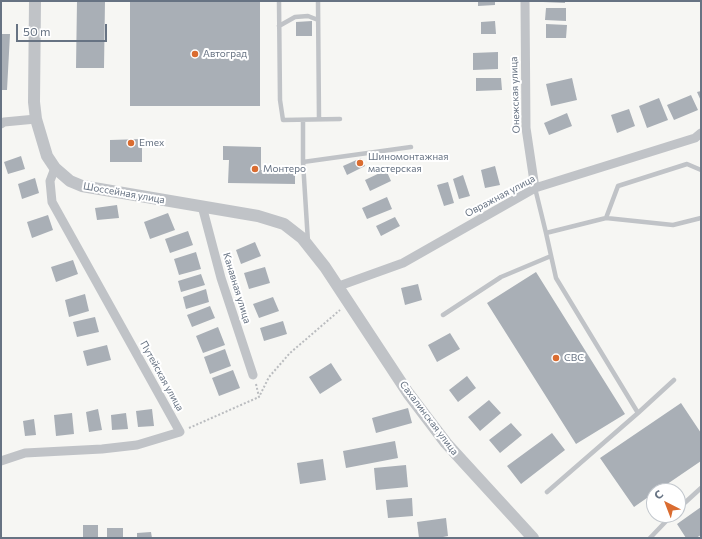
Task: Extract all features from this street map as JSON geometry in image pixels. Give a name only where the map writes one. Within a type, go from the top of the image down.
[{"type":"street","name":"Шоссейная улица","points":[[35,1],[34,102],[36,119],[47,156],[55,168],[70,181],[82,186],[258,216],[284,224],[309,246],[339,286]]},
{"type":"street","name":"Онежская улица","points":[[524,1],[526,128],[535,188]]},
{"type":"street","points":[[1,124],[4,122],[36,119]]},
{"type":"street","name":"Овражная улица","points":[[339,286],[403,263],[535,188],[699,138]]},
{"type":"street","name":"Путейская улица","points":[[55,168],[50,181],[52,202],[180,432]]},
{"type":"street","name":"Канавная улица","points":[[202,206],[221,278],[253,375]]},
{"type":"street","name":"Сахалинская улица","points":[[339,286],[408,393],[446,443],[533,538]]},
{"type":"street","points":[[1,461],[25,453],[102,449],[137,445],[180,432]]},
{"type":"lane","points":[[279,1],[280,100],[283,120],[340,119]]},
{"type":"lane","points":[[318,1],[319,120]]},
{"type":"lane","points":[[279,26],[295,17],[308,16],[318,20]]},
{"type":"lane","points":[[303,120],[303,162],[309,246]]},
{"type":"lane","points":[[303,162],[411,147]]},
{"type":"lane","points":[[606,218],[618,186],[687,164],[701,170]]},
{"type":"lane","points":[[535,188],[556,278],[638,413]]},
{"type":"lane","points":[[546,233],[606,218],[673,225],[701,218]]},
{"type":"lane","points":[[443,315],[502,277],[551,256]]},
{"type":"lane","points":[[547,492],[674,380]]},
{"type":"lane","points":[[686,502],[701,488]]},
{"type":"lane","points":[[650,538],[664,523]]},
{"type":"path","points":[[180,432],[259,397],[269,377],[290,353],[349,302]]},
{"type":"path","points":[[253,375],[259,397]]},
{"type":"building","points":[[77,1],[105,1],[104,68],[76,68]]},
{"type":"building","name":"Автоград","points":[[130,1],[260,1],[260,106],[130,106]]},
{"type":"building","points":[[478,1],[495,1],[495,5],[478,6]]},
{"type":"building","points":[[565,1],[565,3],[543,2]]},
{"type":"building","points":[[546,8],[566,8],[566,21],[545,20]]},
{"type":"building","points":[[312,21],[312,36],[296,36],[296,22]]},
{"type":"building","points":[[495,21],[496,34],[481,34],[481,22]]},
{"type":"building","points":[[546,24],[567,25],[566,38],[546,38]]},
{"type":"building","points":[[1,34],[10,34],[7,90],[1,90]]},
{"type":"building","points":[[498,52],[498,69],[473,70],[473,53]]},
{"type":"building","points":[[476,78],[501,78],[502,90],[476,91]]},
{"type":"building","points":[[572,78],[577,100],[551,106],[546,84]]},
{"type":"building","points":[[701,91],[701,101],[697,92]]},
{"type":"building","points":[[691,95],[698,110],[674,120],[667,105]]},
{"type":"building","points":[[659,98],[668,120],[647,128],[639,106]]},
{"type":"building","points":[[629,109],[635,126],[617,133],[611,115]]},
{"type":"building","points":[[567,113],[572,126],[549,135],[544,123]]},
{"type":"building","points":[[142,139],[142,162],[110,162],[110,140]]},
{"type":"building","points":[[223,146],[261,147],[261,170],[295,171],[295,184],[228,183],[229,160],[223,160]]},
{"type":"building","points":[[21,156],[25,169],[8,174],[4,162]]},
{"type":"building","points":[[361,158],[365,166],[347,175],[343,166]]},
{"type":"building","points":[[495,166],[500,185],[485,188],[481,170]]},
{"type":"building","points":[[386,170],[391,181],[370,191],[365,180]]},
{"type":"building","points":[[463,175],[470,196],[459,199],[453,179]]},
{"type":"building","points":[[35,178],[39,193],[22,199],[18,184]]},
{"type":"building","points":[[448,182],[454,203],[444,206],[437,185]]},
{"type":"building","points":[[387,197],[392,209],[367,219],[362,208]]},
{"type":"building","points":[[117,205],[119,218],[97,220],[95,208]]},
{"type":"building","points":[[168,213],[175,230],[150,239],[144,222]]},
{"type":"building","points":[[48,215],[53,230],[32,238],[27,222]]},
{"type":"building","points":[[395,217],[400,226],[381,236],[376,226]]},
{"type":"building","points":[[188,231],[193,245],[170,253],[165,239]]},
{"type":"building","points":[[255,242],[261,256],[241,264],[236,250]]},
{"type":"building","points":[[196,252],[201,269],[179,275],[174,259]]},
{"type":"building","points":[[73,260],[78,274],[56,282],[51,267]]},
{"type":"building","points":[[265,267],[270,283],[249,289],[244,273]]},
{"type":"building","name":"СВС","points":[[536,272],[625,414],[576,444],[487,303]]},
{"type":"building","points":[[201,274],[205,285],[181,292],[178,281]]},
{"type":"building","points":[[418,284],[422,300],[405,305],[401,288]]},
{"type":"building","points":[[206,289],[209,302],[186,309],[183,297]]},
{"type":"building","points":[[85,294],[89,311],[69,317],[65,300]]},
{"type":"building","points":[[273,297],[279,311],[259,318],[253,304]]},
{"type":"building","points":[[210,306],[215,318],[192,327],[187,315]]},
{"type":"building","points":[[95,317],[99,332],[77,337],[73,322]]},
{"type":"building","points":[[283,321],[287,334],[264,341],[260,328]]},
{"type":"building","points":[[218,327],[225,345],[203,353],[196,336]]},
{"type":"building","points":[[450,333],[460,349],[437,362],[428,345]]},
{"type":"building","points":[[107,345],[111,360],[87,366],[83,351]]},
{"type":"building","points":[[225,349],[231,366],[210,374],[204,357]]},
{"type":"building","points":[[331,363],[342,380],[320,394],[309,377]]},
{"type":"building","points":[[233,370],[240,388],[219,396],[212,378]]},
{"type":"building","points":[[467,376],[476,388],[458,402],[449,390]]},
{"type":"building","points":[[489,400],[501,413],[480,431],[468,417]]},
{"type":"building","points":[[681,403],[701,433],[701,461],[669,483],[646,483],[646,499],[634,507],[600,458]]},
{"type":"building","points":[[408,408],[412,423],[376,433],[372,418]]},
{"type":"building","points":[[98,409],[102,430],[89,432],[86,412]]},
{"type":"building","points":[[152,409],[154,426],[138,427],[136,411]]},
{"type":"building","points":[[72,413],[74,434],[56,436],[54,415]]},
{"type":"building","points":[[126,413],[128,429],[112,430],[111,415]]},
{"type":"building","points":[[34,419],[36,435],[25,436],[23,421]]},
{"type":"building","points":[[511,423],[522,435],[500,453],[489,440]]},
{"type":"building","points":[[552,433],[565,450],[521,484],[507,466]]},
{"type":"building","points":[[395,441],[398,458],[346,468],[343,451]]},
{"type":"building","points":[[323,459],[326,480],[300,484],[297,463]]},
{"type":"building","points":[[406,465],[408,487],[376,490],[374,468]]},
{"type":"building","points":[[412,498],[413,516],[388,518],[386,500]]},
{"type":"building","points":[[701,507],[701,535],[696,538],[686,538],[677,524],[686,523],[686,518]]},
{"type":"building","points":[[446,518],[448,536],[438,538],[419,538],[417,522]]},
{"type":"building","points":[[83,525],[98,525],[98,538],[83,538]]},
{"type":"building","points":[[107,528],[123,528],[123,538],[107,538]]},
{"type":"building","points":[[151,532],[152,538],[137,538],[137,533]]},
{"type":"place","name":"Автоград","points":[[195,54]]},
{"type":"place","name":"Emex","points":[[131,143]]},
{"type":"place","name":"Шиномонтажная мастерская","points":[[360,163]]},
{"type":"place","name":"Монтеро","points":[[255,169]]},
{"type":"place","name":"СВС","points":[[556,358]]}]
